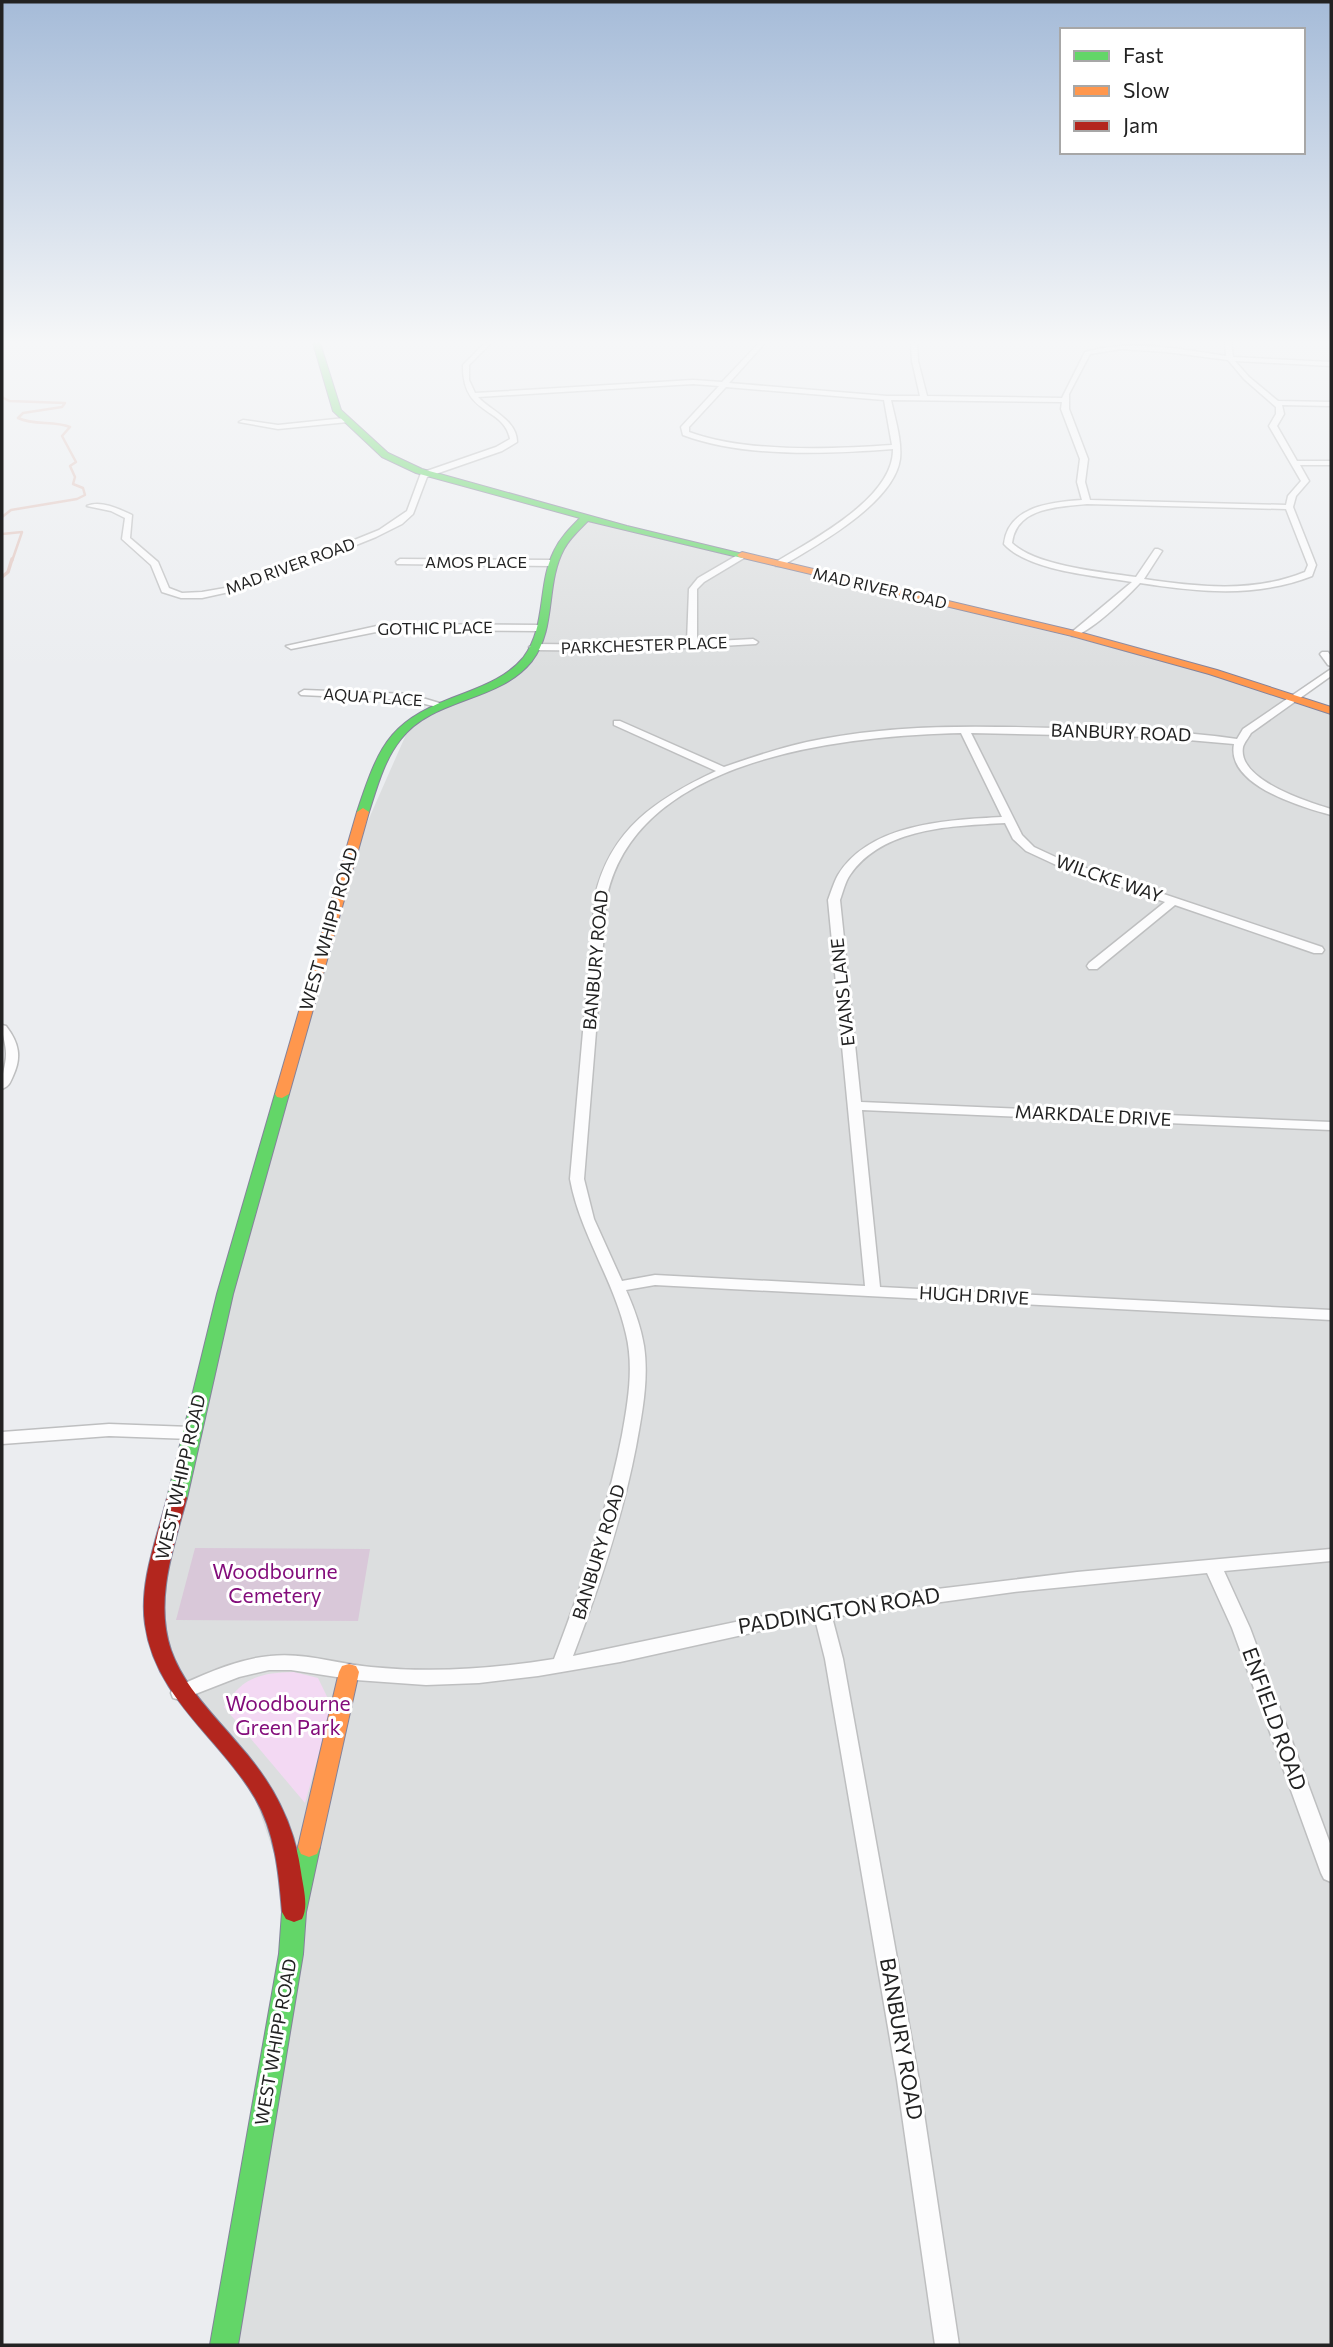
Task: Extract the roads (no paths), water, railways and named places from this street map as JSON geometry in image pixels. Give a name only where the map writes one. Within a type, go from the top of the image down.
[{"type":"street","name":"MAD RIVER ROAD","points":[[382,453],[427,473],[586,518],[1075,634],[1331,711]]},
{"type":"street","points":[[427,473],[488,453]]},
{"type":"street","points":[[779,564],[818,541],[860,509],[892,474],[896,463],[895,453]]},
{"type":"street","points":[[1082,453],[1084,459],[1081,482],[1087,502]]},
{"type":"street","points":[[1289,453],[1305,481],[1292,496],[1289,507],[1312,565],[1309,574],[1303,578],[1276,584],[1225,588],[1136,581],[1051,564],[1018,553],[1008,544],[1007,539],[1017,523],[1029,512],[1049,505],[1087,502],[1289,507]]},
{"type":"street","points":[[1296,463],[1331,463]]},
{"type":"street","name":"MAD RIVER ROAD","points":[[91,506],[113,509],[129,517],[126,539],[155,564],[164,590],[181,595],[201,595],[254,582],[396,523],[412,511],[419,495],[420,480],[427,473]]},
{"type":"street","name":"WEST WHIPP ROAD","points":[[224,2345],[291,1954],[294,1912],[292,1872],[272,1810],[244,1766],[180,1693],[165,1665],[155,1636],[155,1588],[225,1294],[371,789],[393,742],[404,728],[440,705],[507,677],[524,664],[534,647],[553,563],[567,532],[586,518]]},
{"type":"street","points":[[1075,634],[1118,601],[1158,551]]},
{"type":"street","points":[[692,645],[693,589],[706,576],[741,556]]},
{"type":"street","name":"AMOS PLACE","points":[[400,562],[553,563]]},
{"type":"street","name":"GOTHIC PLACE","points":[[291,646],[386,628],[539,628]]},
{"type":"street","name":"PARKCHESTER PLACE","points":[[534,647],[753,642]]},
{"type":"street","points":[[1331,672],[1247,731],[1239,742],[1240,760],[1255,779],[1290,798],[1331,812]]},
{"type":"street","name":"AQUA PLACE","points":[[304,693],[409,696],[440,705]]},
{"type":"street","points":[[617,723],[723,771]]},
{"type":"street","name":"BANBURY ROAD","points":[[561,1664],[607,1539],[621,1486],[632,1423],[637,1360],[631,1325],[617,1287],[585,1218],[577,1179],[604,879],[622,843],[642,820],[674,796],[723,771],[792,748],[847,738],[965,730],[1162,734],[1239,742]]},
{"type":"street","name":"WILCKE WAY","points":[[965,730],[1008,820],[1022,842],[1041,855],[1318,950]]},
{"type":"street","name":"EVANS LANE","points":[[873,1291],[834,900],[837,886],[855,860],[895,838],[950,824],[1008,820]]},
{"type":"street","points":[[1093,966],[1173,901]]},
{"type":"street","points":[[2,1029],[14,1049],[14,1057],[2,1085]]},
{"type":"street","name":"MARKDALE DRIVE","points":[[855,1106],[1331,1126]]},
{"type":"street","name":"HUGH DRIVE","points":[[617,1287],[655,1280],[1331,1315]]},
{"type":"street","points":[[2,1438],[109,1430],[191,1433]]},
{"type":"street","name":"PADDINGTON ROAD","points":[[349,1672],[384,1676],[449,1677],[496,1674],[561,1664],[822,1611],[997,1587],[1331,1555]]},
{"type":"street","name":"ENFIELD ROAD","points":[[1213,1566],[1241,1628],[1331,1873]]},
{"type":"street","name":"BANBURY ROAD","points":[[822,1611],[834,1659],[908,2080],[947,2345]]},
{"type":"street","points":[[180,1693],[231,1673],[272,1663],[293,1663],[349,1672]]},
{"type":"street","name":"WEST WHIPP ROAD","points":[[294,1912],[349,1672]]},
{"type":"waterway","points":[[2,517],[11,510],[77,499],[85,495],[83,488],[73,484],[75,477],[70,466],[76,462],[71,453]]},
{"type":"waterway","points":[[2,534],[22,532],[12,561]]},
{"type":"waterway","points":[[2,577],[8,572],[12,559]]},
{"type":"park label","name":"Woodbourne Cemetery","points":[[275,1584]]},
{"type":"park label","name":"Woodbourne Green Park","points":[[288,1716]]}]
